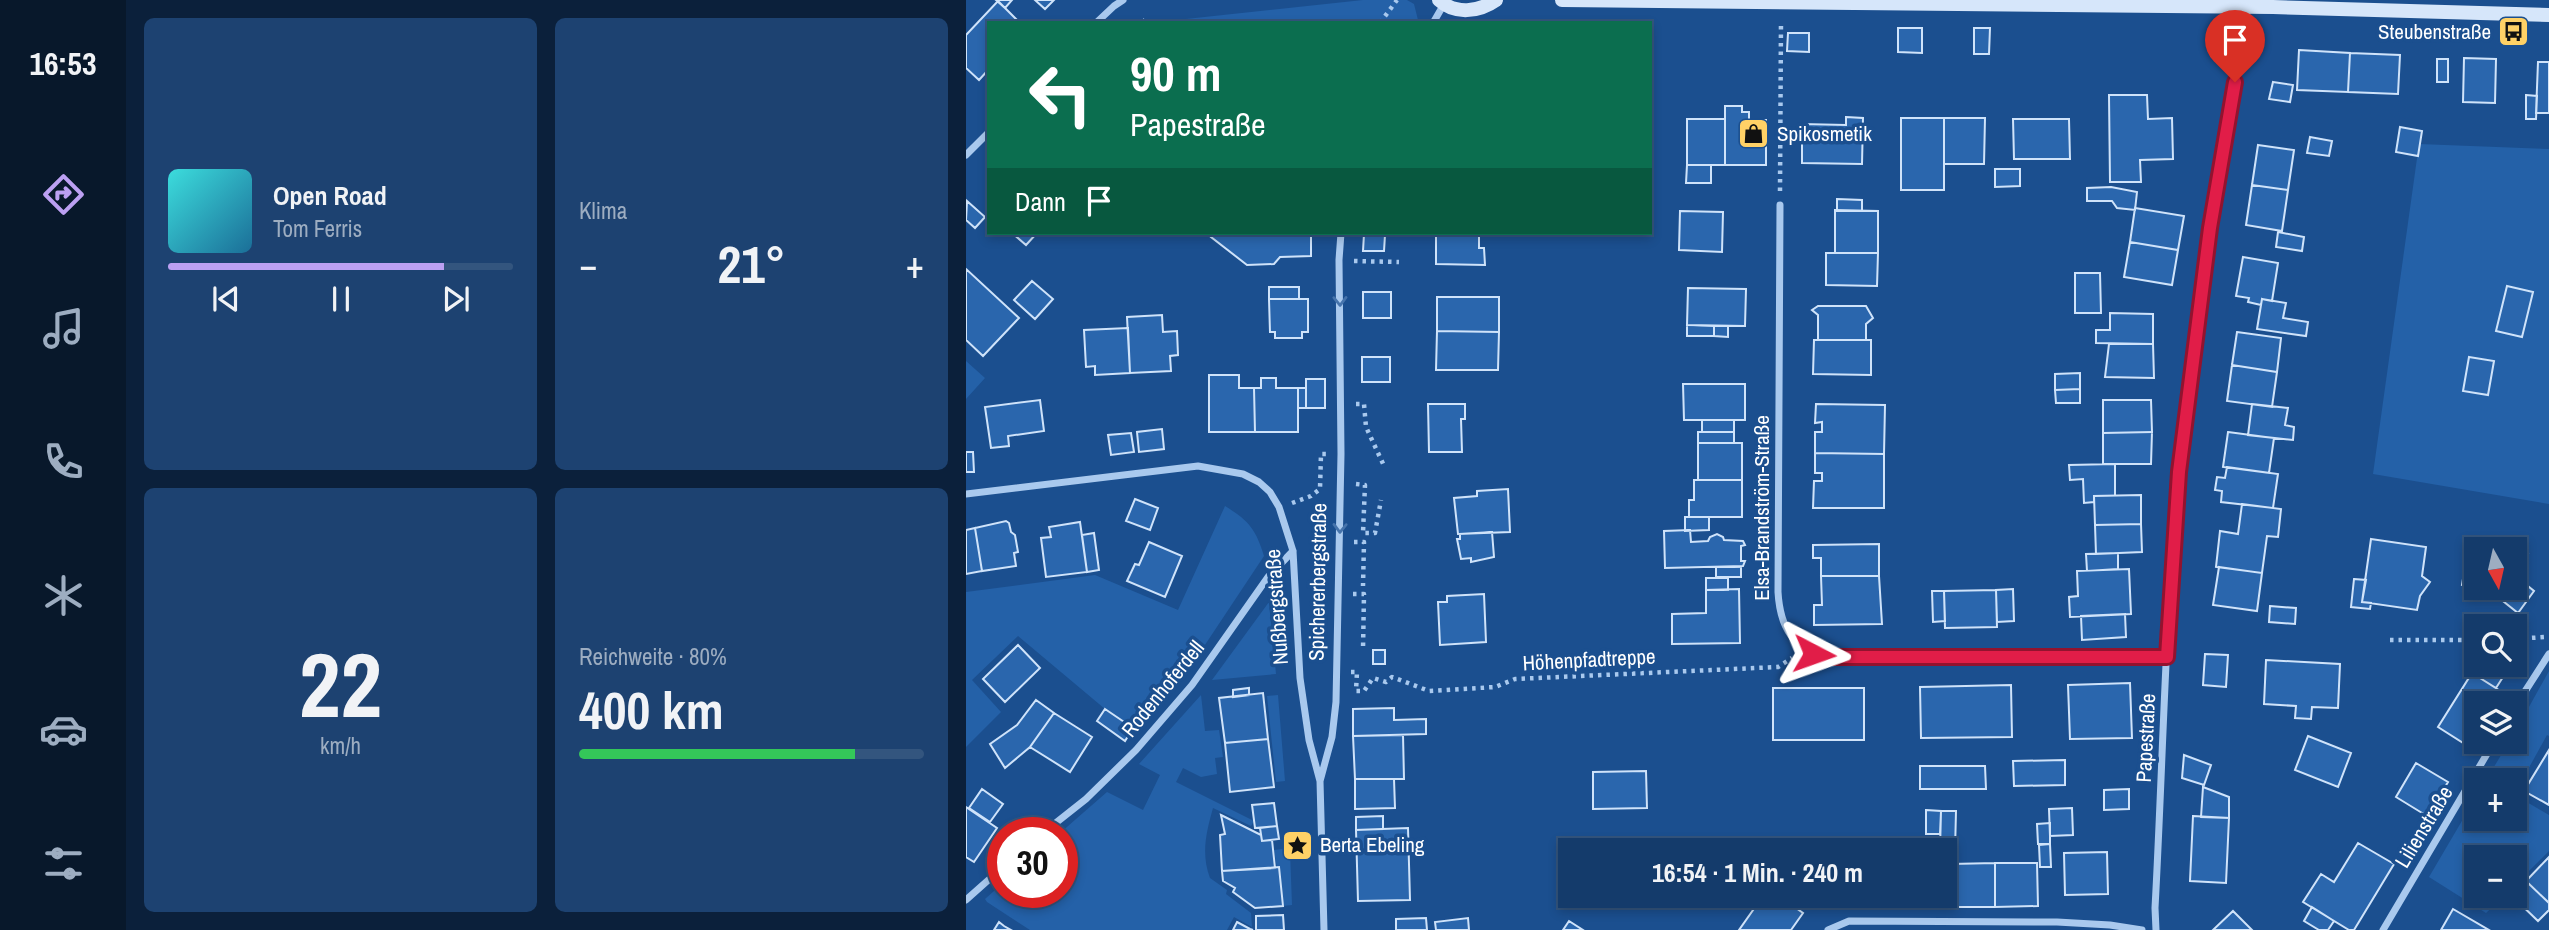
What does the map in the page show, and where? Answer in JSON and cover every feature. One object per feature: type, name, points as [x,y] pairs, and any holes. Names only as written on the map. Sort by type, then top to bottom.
[{"type":"street","points":[[1098,21],[1123,0]]},
{"type":"street","points":[[1434,21],[1441,2],[1466,10],[1478,9],[1496,0]]},
{"type":"street","points":[[1562,0],[2248,7],[2273,4],[2549,15]]},
{"type":"street","name":"Papestraße","points":[[2156,930],[2167,657],[2179,472],[2200,299],[2248,7]]},
{"type":"street","points":[[966,156],[987,134]]},
{"type":"street","name":"Elsa-Brandström-Straße","points":[[1780,205],[1778,592],[1779,608],[1788,632],[1801,647],[1814,654],[1830,657],[2167,657]]},
{"type":"street","name":"Spichererbergstraße","points":[[1324,930],[1320,781],[1332,737],[1336,702],[1341,454],[1341,235]]},
{"type":"street","name":"Nußbergstraße","points":[[966,494],[1198,466],[1243,474],[1259,482],[1270,492],[1279,507],[1293,551],[1300,678],[1309,740],[1320,781]]},
{"type":"street","name":"Rodenhoferdell","points":[[1063,817],[1086,799],[1136,750],[1192,685],[1268,577],[1293,551]]},
{"type":"street","points":[[2525,691],[2548,655]]},
{"type":"street","name":"Lilienstraße","points":[[2384,930],[2487,754]]},
{"type":"street","points":[[966,900],[987,881]]},
{"type":"street","points":[[1828,930],[1849,921],[2057,922],[2142,930]]},
{"type":"path","points":[[1381,21],[1397,0]]},
{"type":"path","points":[[1780,205],[1781,29]]},
{"type":"path","points":[[1359,261],[1399,262]]},
{"type":"path","points":[[1360,404],[1364,404],[1366,427],[1385,468]]},
{"type":"path","points":[[1295,502],[1320,489],[1320,478]]},
{"type":"path","points":[[1357,484],[1366,485],[1363,533],[1375,533],[1381,500]]},
{"type":"path","points":[[1360,542],[1364,542],[1363,586]]},
{"type":"path","points":[[1358,594],[1364,594],[1363,649]]},
{"type":"path","points":[[2527,638],[2549,637]]},
{"type":"path","points":[[2390,639],[2464,640]]},
{"type":"path","name":"Höhenpfadtreppe","points":[[1352,672],[1357,672],[1356,691],[1364,691],[1373,678],[1381,683],[1392,677],[1429,691],[1495,687],[1515,678],[1778,667]]},
{"type":"shaded area","points":[[1363,0],[1407,0],[1414,4],[1418,20],[1417,21],[1167,21]]},
{"type":"shaded area","points":[[2419,144],[2549,149],[2549,504],[2373,474]],"holes":[[[2507,286],[2532,292],[2496,331]]]},
{"type":"shaded area","points":[[966,361],[985,378],[966,399]]},
{"type":"shaded area","points":[[1225,506],[1250,526],[1264,556],[1183,678],[1139,732],[1105,709],[1018,636],[972,680],[1001,712],[966,747],[966,592],[1095,575],[1178,610]]},
{"type":"shaded area","points":[[1269,602],[1276,674],[1212,680]]},
{"type":"shaded area","points":[[2549,671],[2549,736],[2547,735],[2527,771],[2527,768],[2493,768],[2502,754],[2527,754],[2527,710]]},
{"type":"shaded area","points":[[1201,695],[1205,731],[1219,730],[1223,757],[1215,758],[1217,774],[1201,777],[1183,768],[1176,782],[1254,821],[1251,826],[1213,808],[1205,852],[1210,878],[1251,913],[1252,927],[1234,917],[1227,930],[1030,930],[996,908],[1078,908],[1078,817],[1107,792],[1143,810],[1160,775],[1139,764]]},
{"type":"shaded area","points":[[1278,695],[1285,781],[1276,782],[1267,696]]},
{"type":"shaded area","points":[[2527,802],[2549,815],[2549,851],[2527,873],[2527,845],[2464,845],[2464,899],[2429,877],[2464,817],[2464,831],[2527,831]]},
{"type":"shaded area","points":[[1283,849],[1284,852],[1290,851],[1292,905],[1283,906],[1274,850]]},
{"type":"shaded area","points":[[2478,908],[2491,908],[2486,913]]},
{"type":"building","points":[[996,0],[1012,0],[1005,8]]},
{"type":"building","points":[[1035,0],[1054,0],[1045,9]]},
{"type":"building","points":[[998,1],[1018,21],[987,21],[987,71],[979,80],[966,68],[966,35]]},
{"type":"building","points":[[1898,28],[1922,28],[1922,53],[1898,52]]},
{"type":"building","points":[[1974,28],[1990,28],[1989,54],[1974,54]]},
{"type":"building","points":[[1788,33],[1809,33],[1809,52],[1787,51]]},
{"type":"building","points":[[2299,50],[2350,53],[2348,92],[2297,90]]},
{"type":"building","points":[[2350,53],[2400,55],[2398,94],[2348,92]]},
{"type":"building","points":[[2464,58],[2496,59],[2495,103],[2463,102]]},
{"type":"building","points":[[2437,59],[2448,59],[2448,82],[2437,82]]},
{"type":"building","points":[[2538,62],[2549,62],[2549,113],[2536,113]]},
{"type":"building","points":[[2273,82],[2293,85],[2290,102],[2269,99]]},
{"type":"building","points":[[2109,95],[2147,95],[2148,119],[2172,118],[2173,159],[2140,160],[2141,182],[2110,182]]},
{"type":"building","points":[[2526,95],[2537,96],[2536,119],[2526,119]]},
{"type":"building","points":[[1725,106],[1742,106],[1742,112],[1749,112],[1749,120],[1766,120],[1766,165],[1725,165]]},
{"type":"building","points":[[1846,117],[1863,118],[1862,164],[1802,163],[1802,124],[1846,125]]},
{"type":"building","points":[[1901,118],[1944,118],[1944,190],[1901,190]]},
{"type":"building","points":[[1944,118],[1985,118],[1984,164],[1944,164]]},
{"type":"building","points":[[1687,119],[1725,119],[1725,165],[1687,165]]},
{"type":"building","points":[[2013,119],[2069,119],[2070,159],[2014,159]]},
{"type":"building","points":[[2400,127],[2422,131],[2418,156],[2396,152]]},
{"type":"building","points":[[2310,137],[2332,141],[2329,156],[2307,153]]},
{"type":"building","points":[[2258,145],[2294,150],[2288,190],[2252,185]]},
{"type":"building","points":[[1687,165],[1711,165],[1711,183],[1686,183]]},
{"type":"building","points":[[1995,169],[2020,169],[2020,186],[1995,187]]},
{"type":"building","points":[[2252,185],[2288,190],[2282,231],[2246,225]]},
{"type":"building","points":[[2111,187],[2137,192],[2135,210],[2117,208],[2112,201],[2087,201],[2087,188]]},
{"type":"building","points":[[1837,199],[1862,200],[1862,211],[1837,211]]},
{"type":"building","points":[[967,201],[985,217],[975,228],[966,220]]},
{"type":"building","points":[[2135,208],[2184,216],[2178,250],[2130,242]]},
{"type":"building","points":[[1835,210],[1878,211],[1878,253],[1835,253]]},
{"type":"building","points":[[1680,211],[1723,212],[1722,252],[1679,250]]},
{"type":"building","points":[[2278,232],[2304,237],[2302,251],[2276,247]]},
{"type":"building","points":[[1014,235],[1035,235],[1026,245]]},
{"type":"building","points":[[1311,235],[1311,256],[1280,257],[1274,264],[1247,265],[1211,237]]},
{"type":"building","points":[[1364,235],[1385,235],[1384,251],[1363,251]]},
{"type":"building","points":[[1436,235],[1479,235],[1479,248],[1484,248],[1485,265],[1436,264]]},
{"type":"building","points":[[2130,242],[2178,250],[2172,285],[2124,277]]},
{"type":"building","points":[[1826,253],[1878,253],[1877,286],[1826,285]]},
{"type":"building","points":[[2243,257],[2278,263],[2272,301],[2262,299],[2261,305],[2248,302],[2249,298],[2236,296]]},
{"type":"building","points":[[966,269],[1019,318],[983,356],[966,340]]},
{"type":"building","points":[[2075,273],[2100,273],[2101,313],[2075,313]]},
{"type":"building","points":[[1032,281],[1053,299],[1035,319],[1014,300]]},
{"type":"building","points":[[2507,286],[2533,292],[2522,337],[2496,331]]},
{"type":"building","points":[[1269,287],[1299,287],[1299,299],[1269,299]]},
{"type":"building","points":[[1688,288],[1746,289],[1745,326],[1687,325]]},
{"type":"building","points":[[1363,292],[1391,292],[1391,318],[1363,318]]},
{"type":"building","points":[[1437,297],[1499,297],[1499,332],[1437,331]]},
{"type":"building","points":[[1269,299],[1308,299],[1308,332],[1302,332],[1302,338],[1275,338],[1275,332],[1270,332]]},
{"type":"building","points":[[2262,299],[2286,303],[2283,318],[2308,322],[2306,336],[2257,329]]},
{"type":"building","points":[[1818,306],[1866,306],[1873,318],[1866,324],[1866,340],[1818,340],[1818,315],[1812,310]]},
{"type":"building","points":[[2110,313],[2153,314],[2153,344],[2096,343],[2096,330],[2110,330]]},
{"type":"building","points":[[1162,315],[1163,332],[1177,331],[1178,355],[1170,356],[1171,371],[1130,373],[1127,317]]},
{"type":"building","points":[[1687,325],[1714,326],[1714,336],[1687,336]]},
{"type":"building","points":[[1714,326],[1728,326],[1728,337],[1714,336]]},
{"type":"building","points":[[1128,328],[1130,373],[1095,375],[1095,366],[1086,367],[1084,330]]},
{"type":"building","points":[[1437,331],[1499,332],[1498,370],[1436,370]]},
{"type":"building","points":[[2237,332],[2281,338],[2277,372],[2232,365]]},
{"type":"building","points":[[1814,340],[1871,340],[1871,375],[1813,374]]},
{"type":"building","points":[[2109,344],[2153,344],[2154,378],[2105,377]]},
{"type":"building","points":[[1362,357],[1390,357],[1390,382],[1362,382]]},
{"type":"building","points":[[2469,357],[2494,361],[2488,395],[2463,391]]},
{"type":"building","points":[[2232,365],[2277,372],[2272,407],[2227,401]]},
{"type":"building","points":[[2080,373],[2080,389],[2055,390],[2055,374]]},
{"type":"building","points":[[1209,375],[1239,375],[1239,388],[1254,388],[1255,432],[1209,432]]},
{"type":"building","points":[[1261,378],[1276,378],[1276,388],[1298,388],[1298,432],[1255,432],[1254,388],[1261,388]]},
{"type":"building","points":[[1306,379],[1325,379],[1325,408],[1306,408]]},
{"type":"building","points":[[1683,384],[1745,384],[1745,420],[1684,420]]},
{"type":"building","points":[[1298,388],[1306,388],[1306,408],[1298,408]]},
{"type":"building","points":[[2080,389],[2080,403],[2056,403],[2055,390]]},
{"type":"building","points":[[1040,400],[1044,431],[1008,436],[1009,446],[991,448],[985,407]]},
{"type":"building","points":[[2103,400],[2151,400],[2152,432],[2103,433]]},
{"type":"building","points":[[1428,404],[1465,404],[1465,419],[1461,419],[1462,452],[1429,452]]},
{"type":"building","points":[[1816,404],[1885,405],[1884,454],[1815,453],[1815,432],[1822,432],[1822,422],[1815,423]]},
{"type":"building","points":[[2252,404],[2288,408],[2285,425],[2294,427],[2293,440],[2248,435]]},
{"type":"building","points":[[1702,420],[1734,420],[1734,432],[1702,432]]},
{"type":"building","points":[[1162,429],[1164,449],[1139,452],[1137,432]]},
{"type":"building","points":[[1698,432],[1734,432],[1734,443],[1698,443]]},
{"type":"building","points":[[2152,432],[2151,464],[2103,464],[2103,433]]},
{"type":"building","points":[[2228,432],[2274,438],[2269,473],[2223,467]]},
{"type":"building","points":[[1131,433],[1134,452],[1111,455],[1108,435]]},
{"type":"building","points":[[1698,443],[1742,443],[1742,480],[1698,480]]},
{"type":"building","points":[[966,452],[973,452],[974,472],[966,472]]},
{"type":"building","points":[[1815,453],[1884,454],[1884,508],[1813,508],[1814,481],[1822,481],[1822,473],[1815,473]]},
{"type":"building","points":[[2115,464],[2115,496],[2094,496],[2094,502],[2084,503],[2083,479],[2070,480],[2069,465]]},
{"type":"building","points":[[2227,467],[2278,474],[2273,508],[2221,502],[2222,491],[2215,490],[2217,477],[2225,478]]},
{"type":"building","points":[[1694,480],[1742,480],[1742,517],[1689,517],[1689,500],[1694,500]]},
{"type":"building","points":[[1508,489],[1510,532],[1458,534],[1454,498],[1477,496],[1477,491]]},
{"type":"building","points":[[2141,495],[2141,524],[2095,525],[2094,496]]},
{"type":"building","points":[[1135,499],[1158,508],[1150,530],[1126,521]]},
{"type":"building","points":[[2242,504],[2281,509],[2278,537],[2267,536],[2262,573],[2216,567],[2220,531],[2238,534]]},
{"type":"building","points":[[1685,517],[1709,517],[1709,530],[1685,531]]},
{"type":"building","points":[[1006,521],[1015,535],[1018,552],[1014,553],[1016,566],[982,571],[975,528]]},
{"type":"building","points":[[1080,522],[1087,572],[1046,577],[1041,538],[1051,537],[1049,527]]},
{"type":"building","points":[[2141,524],[2142,552],[2096,554],[2095,525]]},
{"type":"building","points":[[975,528],[982,571],[966,574],[966,530]]},
{"type":"building","points":[[1690,530],[1691,542],[1708,541],[1717,534],[1724,540],[1743,541],[1743,566],[1665,568],[1664,531]]},
{"type":"building","points":[[1492,532],[1494,557],[1471,562],[1471,558],[1461,559],[1457,539],[1460,539],[1460,534]]},
{"type":"building","points":[[1094,533],[1099,570],[1087,572],[1082,535]]},
{"type":"building","points":[[2371,539],[2426,547],[2422,576],[2430,582],[2420,596],[2417,610],[2362,602]]},
{"type":"building","points":[[1149,542],[1182,556],[1165,597],[1127,581],[1135,564],[1139,565]]},
{"type":"building","points":[[1879,544],[1879,576],[1821,576],[1821,558],[1813,558],[1813,545]]},
{"type":"building","points":[[2118,553],[2118,569],[2087,571],[2086,554]]},
{"type":"building","points":[[1716,567],[1741,567],[1741,577],[1716,577]]},
{"type":"building","points":[[2219,567],[2262,573],[2257,611],[2213,605]]},
{"type":"building","points":[[2129,569],[2131,614],[2070,617],[2069,597],[2078,596],[2077,571]]},
{"type":"building","points":[[1821,576],[1879,576],[1882,624],[1814,625],[1814,605],[1822,605]]},
{"type":"building","points":[[1706,578],[1728,578],[1728,590],[1706,590]]},
{"type":"building","points":[[2354,579],[2366,580],[2362,602],[2371,603],[2370,609],[2351,607]]},
{"type":"building","points":[[2527,585],[2534,591],[2518,613],[2502,600],[2527,600]]},
{"type":"building","points":[[1739,589],[1740,643],[1672,644],[1672,614],[1706,613],[1706,590]]},
{"type":"building","points":[[2013,589],[2014,621],[1997,622],[1996,590]]},
{"type":"building","points":[[1996,590],[1997,627],[1945,628],[1944,591]]},
{"type":"building","points":[[1932,591],[1944,591],[1945,621],[1933,622]]},
{"type":"building","points":[[1484,594],[1486,642],[1440,645],[1438,602],[1447,602],[1447,596]]},
{"type":"building","points":[[2270,606],[2296,608],[2295,624],[2269,622]]},
{"type":"building","points":[[2125,614],[2126,637],[2082,640],[2081,616]]},
{"type":"building","points":[[1018,645],[1040,668],[1005,702],[983,679]]},
{"type":"building","points":[[1373,650],[1385,650],[1385,664],[1373,664]]},
{"type":"building","points":[[2205,654],[2228,655],[2226,687],[2203,685]]},
{"type":"building","points":[[2266,660],[2340,664],[2338,708],[2312,707],[2311,719],[2295,718],[2296,706],[2264,704]]},
{"type":"building","points":[[2469,677],[2478,677],[2500,691],[2464,691],[2464,743],[2438,727]]},
{"type":"building","points":[[2478,677],[2503,677],[2496,688]]},
{"type":"building","points":[[2130,683],[2132,738],[2070,739],[2068,685]]},
{"type":"building","points":[[2011,685],[2012,737],[1921,738],[1920,687]]},
{"type":"building","points":[[1249,688],[1249,695],[1233,697],[1233,690]]},
{"type":"building","points":[[1773,688],[1864,688],[1864,740],[1773,740]]},
{"type":"building","points":[[1263,693],[1268,739],[1225,743],[1219,698]]},
{"type":"building","points":[[1036,700],[1054,713],[1030,747],[1005,768],[990,744],[1017,725]]},
{"type":"building","points":[[1394,708],[1394,720],[1426,719],[1426,734],[1353,736],[1353,709]]},
{"type":"building","points":[[1105,709],[1133,728],[1125,741],[1097,721]]},
{"type":"building","points":[[1054,713],[1092,737],[1070,772],[1030,747]]},
{"type":"building","points":[[1403,735],[1404,779],[1355,779],[1353,736]]},
{"type":"building","points":[[2308,736],[2351,753],[2338,787],[2295,770]]},
{"type":"building","points":[[1268,739],[1274,787],[1230,792],[1225,743]]},
{"type":"building","points":[[2549,750],[2549,805],[2527,793],[2527,786]]},
{"type":"building","points":[[2184,755],[2211,765],[2204,785],[2182,778]]},
{"type":"building","points":[[2065,760],[2065,785],[2014,786],[2013,761]]},
{"type":"building","points":[[2416,763],[2448,782],[2427,816],[2396,797]]},
{"type":"building","points":[[1920,766],[1985,766],[1986,789],[1920,789]]},
{"type":"building","points":[[1646,771],[1647,808],[1593,809],[1593,772]]},
{"type":"building","points":[[1355,779],[1394,779],[1395,808],[1355,809]]},
{"type":"building","points":[[2203,787],[2229,797],[2229,818],[2201,817]]},
{"type":"building","points":[[982,789],[1003,804],[994,817],[987,817],[987,820],[969,808]]},
{"type":"building","points":[[2129,789],[2129,809],[2104,810],[2104,790]]},
{"type":"building","points":[[1274,803],[1277,826],[1255,828],[1252,805]]},
{"type":"building","points":[[966,807],[987,821],[987,843],[974,862],[966,857]]},
{"type":"building","points":[[2072,808],[2073,835],[2050,836],[2049,809]]},
{"type":"building","points":[[1926,810],[1941,811],[1940,834],[1926,834]]},
{"type":"building","points":[[1941,811],[1956,811],[1955,838],[1940,838]]},
{"type":"building","points":[[1221,815],[1261,835],[1262,841],[1272,840],[1275,868],[1222,871],[1220,835],[1225,834]]},
{"type":"building","points":[[1383,816],[1383,829],[1356,830],[1356,817]]},
{"type":"building","points":[[2193,816],[2229,818],[2226,883],[2190,881]]},
{"type":"building","points":[[2050,823],[2050,844],[2038,844],[2037,824]]},
{"type":"building","points":[[1277,826],[1279,839],[1262,841],[1260,828]]},
{"type":"building","points":[[1408,828],[1410,900],[1358,901],[1356,830]]},
{"type":"building","points":[[2358,843],[2394,864],[2354,930],[2349,930],[2303,902],[2321,874],[2334,882]]},
{"type":"building","points":[[2050,844],[2051,867],[2040,867],[2039,845]]},
{"type":"building","points":[[2107,852],[2108,894],[2065,895],[2064,853]]},
{"type":"building","points":[[2549,857],[2549,903],[2527,882]]},
{"type":"building","points":[[1995,863],[2037,863],[2038,906],[1995,907]]},
{"type":"building","points":[[1995,863],[1995,907],[1957,907],[1957,864]]},
{"type":"building","points":[[1279,867],[1283,906],[1255,908],[1233,892],[1235,888],[1223,881],[1222,871]]},
{"type":"building","points":[[2527,882],[2549,903],[2549,910],[2538,921],[2524,908],[2527,908]]},
{"type":"building","points":[[2312,907],[2334,921],[2328,930],[2319,930],[2304,921]]},
{"type":"building","points":[[1755,908],[1796,908],[1803,913],[1791,930],[1739,930]]},
{"type":"building","points":[[2453,909],[2489,930],[2441,930]]},
{"type":"building","points":[[2233,911],[2252,930],[2213,930]]},
{"type":"building","points":[[1283,915],[1284,930],[1256,930],[1256,916]]},
{"type":"building","points":[[1426,918],[1427,930],[1396,930],[1396,919]]},
{"type":"building","points":[[1468,918],[1469,930],[1436,930],[1435,922]]},
{"type":"building","points":[[1569,921],[1583,930],[1563,930]]},
{"type":"building","points":[[999,922],[1004,926],[1011,930],[994,930]]},
{"type":"building","points":[[1237,922],[1250,929],[1253,930],[1233,930]]},
{"type":"place","name":"Steubenstraße","points":[[2514,32]]},
{"type":"place","name":"Spikosmetik","points":[[1754,134]]},
{"type":"place","name":"Berta Ebeling","points":[[1297,845]]},
{"type":"route","points":[[1814,654],[1830,657],[2167,657],[2179,472],[2210,228],[2235,82]]}]
